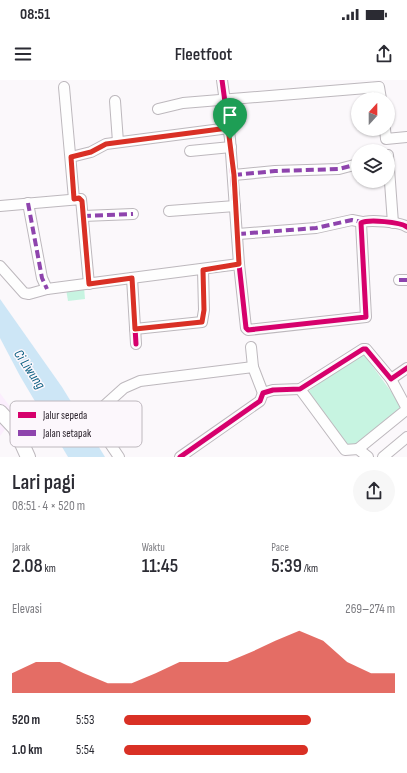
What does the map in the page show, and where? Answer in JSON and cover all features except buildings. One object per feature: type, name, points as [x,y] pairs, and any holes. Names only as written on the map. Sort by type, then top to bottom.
[{"type":"street","points":[[222,80],[234,175],[239,264],[246,328],[248,330],[365,317],[362,222]]},
{"type":"street","points":[[64,82],[74,199]]},
{"type":"street","points":[[158,108],[183,103],[224,100],[348,84],[379,83]]},
{"type":"street","points":[[115,100],[118,142]]},
{"type":"street","points":[[71,157],[91,152],[106,144],[228,128]]},
{"type":"street","points":[[395,135],[407,137]]},
{"type":"street","points":[[190,151],[231,147]]},
{"type":"street","points":[[234,175],[275,171],[339,168],[351,165]]},
{"type":"street","points":[[390,188],[393,223]]},
{"type":"street","points":[[0,206],[81,199],[89,284]]},
{"type":"street","points":[[28,203],[42,278],[46,289]]},
{"type":"street","points":[[169,211],[235,206]]},
{"type":"street","points":[[83,216],[133,214]]},
{"type":"street","points":[[238,234],[316,228],[352,220],[362,222],[393,223],[407,227]]},
{"type":"street","points":[[0,266],[24,293],[29,294],[46,289],[203,270],[239,264]]},
{"type":"street","points":[[135,329],[202,322],[204,310],[203,270]]},
{"type":"street","points":[[132,278],[136,344]]},
{"type":"street","points":[[180,457],[260,401],[263,393],[253,367],[251,347]]},
{"type":"street","points":[[263,393],[272,390],[300,388],[362,349],[366,349],[391,379],[406,407],[405,411],[358,449],[347,451],[300,388]]},
{"type":"street","points":[[110,401],[124,388],[150,379],[253,367]]},
{"type":"street","points":[[391,379],[407,368]]},
{"type":"street","points":[[2,418],[10,425]]},
{"type":"street","points":[[382,457],[407,438]]},
{"type":"street","points":[[23,447],[28,457]]},
{"type":"street","points":[[112,447],[119,457]]},
{"type":"street","points":[[358,449],[368,457]]},
{"type":"shaded area","points":[[0,393],[10,407],[10,423],[0,436]]},
{"type":"green space","points":[[84,287],[85,299],[68,301],[66,289]]},
{"type":"green space","points":[[362,352],[404,409],[349,450],[306,393]]},
{"type":"water","name":"Ci Liwung","points":[[0,299],[71,401],[35,401],[0,338]]},
{"type":"water","points":[[62,447],[99,447],[105,457],[68,457]]},
{"type":"marked path","points":[[234,175],[275,171],[339,169],[351,166]]},
{"type":"marked path","points":[[74,199],[79,198],[82,201],[89,284]]},
{"type":"marked path","points":[[28,203],[42,278],[47,289]]},
{"type":"marked path","points":[[83,216],[133,214]]},
{"type":"marked path","points":[[238,234],[316,228],[352,220],[362,222]]},
{"type":"marked path","points":[[135,329],[202,322],[204,310],[203,270]]},
{"type":"marked path","points":[[399,280],[407,280]]},
{"type":"cycle path","points":[[222,80],[230,139],[239,264],[246,328],[248,330],[366,317],[361,223],[370,221],[384,222],[404,225],[407,227]]},
{"type":"cycle path","points":[[132,278],[136,344]]},
{"type":"cycle path","points":[[180,457],[260,401],[263,393],[273,390],[300,389],[363,349],[366,349],[391,379],[407,368]]},
{"type":"route","points":[[228,128],[230,139],[234,175],[239,264],[203,270],[204,310],[202,322],[135,329],[132,278],[89,284],[82,201],[79,198],[74,199],[71,157],[91,152],[106,144],[122,141],[228,128]]}]
